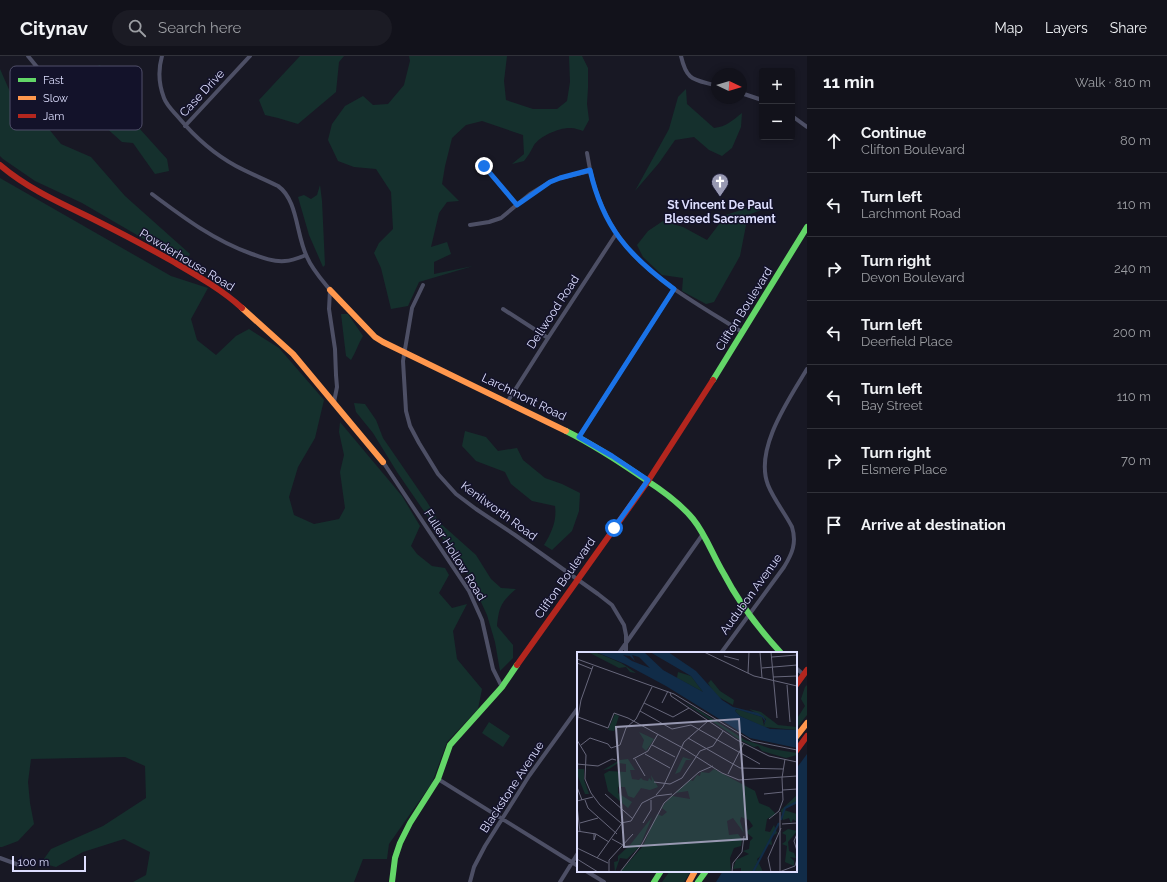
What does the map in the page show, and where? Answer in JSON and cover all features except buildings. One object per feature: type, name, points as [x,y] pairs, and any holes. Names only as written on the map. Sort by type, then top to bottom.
[{"type":"street","points":[[28,56],[36,66]]},
{"type":"street","points":[[162,56],[159,76],[165,100],[185,126],[197,138],[224,159],[282,189],[286,193],[291,203],[306,256],[312,267],[330,290],[329,309],[335,349],[337,387],[334,402]]},
{"type":"street","name":"Case Drive","points":[[185,126],[250,56]]},
{"type":"street","points":[[681,56],[684,68],[690,76],[711,84]]},
{"type":"street","points":[[747,95],[759,99]]},
{"type":"street","points":[[795,118],[807,127]]},
{"type":"street","points":[[587,153],[597,197],[616,234],[634,257],[674,289],[742,332]]},
{"type":"street","name":"Powderhouse Road","points":[[0,165],[13,176],[35,189],[109,226],[200,277],[242,307],[281,342],[334,402],[383,462]]},
{"type":"street","points":[[484,166],[517,205]]},
{"type":"street","points":[[470,225],[489,222],[501,218],[550,182],[590,170]]},
{"type":"street","points":[[152,194],[199,228],[238,249],[275,261],[292,260],[306,256]]},
{"type":"street","name":"Clifton Boulevard","points":[[392,882],[394,858],[400,843],[410,822],[438,779],[450,745],[502,687],[648,480],[762,303],[807,227]]},
{"type":"street","name":"Dellwood Road","points":[[508,401],[616,234]]},
{"type":"street","name":"Kenilworth Road","points":[[423,285],[412,308],[404,353],[404,390],[406,411],[410,426],[419,443],[438,474],[456,494],[598,594],[616,610],[624,625],[626,635],[626,652]]},
{"type":"street","points":[[579,437],[674,289]]},
{"type":"street","name":"Larchmont Road","points":[[330,290],[375,337],[404,353],[508,401],[579,437],[612,456],[648,480],[685,510],[698,526],[724,574],[749,615],[781,652]]},
{"type":"street","points":[[503,309],[548,338]]},
{"type":"street","name":"Audubon Avenue","points":[[722,652],[784,567],[794,546],[794,534],[792,528],[768,484],[765,471],[765,457],[773,429],[807,370]]},
{"type":"street","name":"Fuller Hollow Road","points":[[383,462],[469,591],[482,620],[491,662],[502,687]]},
{"type":"street","points":[[620,652],[703,534]]},
{"type":"street","points":[[797,684],[805,672]]},
{"type":"street","name":"Blackstone Avenue","points":[[470,882],[480,855],[529,776],[577,709]]},
{"type":"street","points":[[797,736],[807,723]]},
{"type":"street","points":[[797,750],[807,736]]},
{"type":"street","points":[[438,779],[577,865]]},
{"type":"street","points":[[560,882],[577,854]]},
{"type":"street","points":[[0,858],[19,865]]},
{"type":"street","points":[[588,872],[604,882]]},
{"type":"street","points":[[654,882],[660,872]]},
{"type":"street","points":[[689,882],[694,872]]},
{"type":"street","points":[[698,882],[705,872]]},
{"type":"green space","points":[[300,56],[344,56],[339,62],[336,92],[298,124],[265,115],[259,100]]},
{"type":"green space","points":[[409,56],[507,56],[504,81],[506,100],[533,109],[557,109],[567,101],[570,82],[569,56],[582,56],[588,68],[587,104],[589,120],[583,131],[574,128],[566,128],[545,135],[534,145],[524,161],[512,164],[524,154],[523,135],[482,121],[466,125],[452,138],[442,184],[459,201],[447,202],[439,213],[431,247],[447,242],[451,254],[434,262],[434,274],[473,266],[419,282],[408,306],[391,309],[381,268],[374,253],[379,243],[393,229],[391,192],[376,169],[354,167],[338,161],[328,140],[332,124],[345,106],[363,96],[373,105],[388,104],[404,85],[410,61]]},
{"type":"green space","points":[[0,69],[10,92],[10,130],[50,130],[61,144],[91,157],[125,196],[190,254],[185,263],[82,203],[35,181],[0,156]]},
{"type":"green space","points":[[686,89],[687,104],[714,128],[726,125],[742,113],[741,127],[732,148],[722,156],[709,150],[694,137],[675,140],[659,163],[635,191],[669,129],[678,97]]},
{"type":"green space","points":[[109,130],[141,130],[167,159],[169,171],[155,174],[133,143],[122,142]]},
{"type":"green space","points":[[0,178],[171,276],[208,288],[191,319],[197,340],[216,355],[236,336],[249,329],[279,348],[324,400],[315,438],[298,467],[289,497],[294,515],[314,524],[339,519],[345,508],[340,472],[344,455],[339,432],[340,422],[402,496],[420,526],[411,546],[417,554],[432,566],[445,568],[449,575],[439,593],[452,608],[467,604],[453,631],[457,659],[482,689],[478,709],[447,742],[432,783],[389,844],[387,859],[363,859],[354,882],[133,882],[146,875],[150,852],[124,839],[83,852],[56,867],[41,863],[51,849],[103,826],[146,798],[145,766],[125,757],[31,759],[28,782],[34,824],[18,841],[0,847]]},
{"type":"green space","points":[[320,185],[325,265],[323,267],[309,235],[298,197],[304,195],[311,199],[317,195]]},
{"type":"green space","points":[[750,207],[769,207],[748,215],[740,256],[714,302],[706,304],[682,291],[683,278],[662,275],[643,257],[637,245],[648,231],[663,221],[683,227],[707,240],[726,215]]},
{"type":"green space","points":[[341,314],[348,314],[363,336],[351,360],[346,356]]},
{"type":"green space","points":[[354,403],[365,404],[376,420],[383,438],[439,522],[476,555],[491,579],[501,588],[516,589],[504,601],[499,614],[497,626],[513,645],[513,658],[500,671],[495,642],[487,615],[470,578],[397,472],[373,433],[356,412]]},
{"type":"green space","points":[[465,431],[486,437],[498,451],[517,448],[523,460],[545,478],[580,493],[579,511],[572,531],[552,550],[544,545],[553,526],[555,506],[532,501],[511,484],[505,472],[476,461],[462,446]]},
{"type":"green space","points":[[807,685],[807,715],[797,728],[797,718],[805,706],[801,699]]},
{"type":"green space","points":[[489,722],[510,736],[503,747],[482,733]]},
{"type":"green space","points":[[669,872],[690,872],[684,882],[662,882]]},
{"type":"water","points":[[807,754],[807,882],[716,882],[722,872],[797,872],[797,768]]},
{"type":"traffic: fast","points":[[713,380],[807,227]]},
{"type":"traffic: fast","points":[[566,431],[617,460],[659,488],[688,513],[702,532],[730,585],[743,605],[757,625],[780,652]]},
{"type":"traffic: fast","points":[[392,882],[395,858],[400,843],[410,823],[438,779],[450,745],[502,687],[517,665]]},
{"type":"traffic: fast","points":[[654,882],[660,872]]},
{"type":"traffic: fast","points":[[698,882],[705,872]]},
{"type":"traffic: slow","points":[[330,290],[375,337],[383,342],[566,431]]},
{"type":"traffic: slow","points":[[242,308],[293,354],[383,462]]},
{"type":"traffic: slow","points":[[797,736],[807,723]]},
{"type":"traffic: slow","points":[[689,882],[694,872]]},
{"type":"traffic: jam","points":[[0,165],[21,181],[43,194],[162,255],[217,288],[242,308]]},
{"type":"traffic: jam","points":[[517,665],[648,481],[713,380]]},
{"type":"traffic: jam","points":[[797,684],[807,670]]},
{"type":"traffic: jam","points":[[797,750],[807,736]]},
{"type":"place","name":"St Vincent De Paul Blessed Sacrament","points":[[720,197]]},
{"type":"route","points":[[484,166],[517,205],[542,186],[550,182],[590,170],[597,197],[616,234],[634,257],[674,289],[614,380],[579,437],[612,456],[648,480],[614,528]]}]
